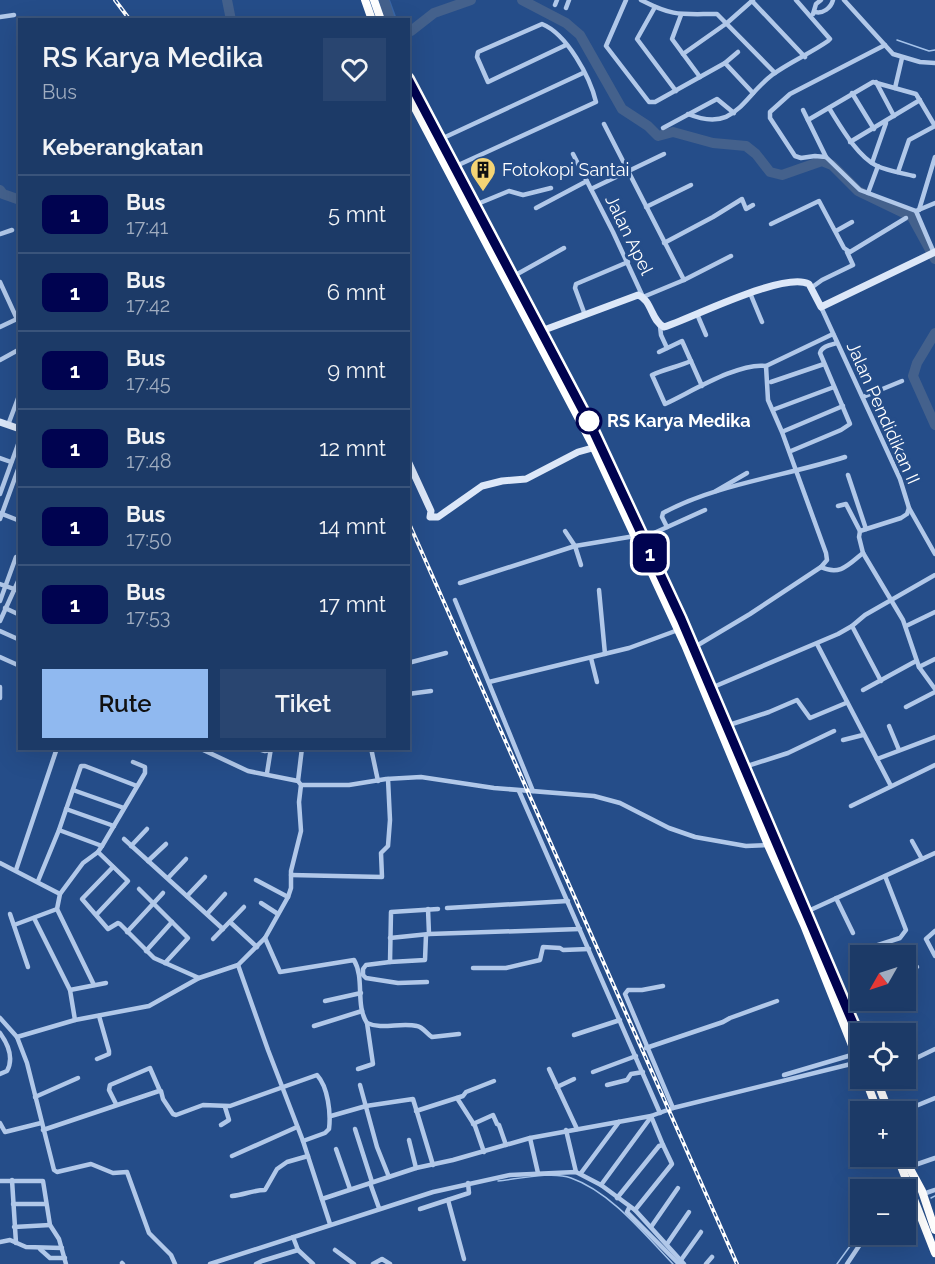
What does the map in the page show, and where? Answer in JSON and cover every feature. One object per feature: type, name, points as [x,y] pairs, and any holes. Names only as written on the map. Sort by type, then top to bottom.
[{"type":"highway","points":[[365,0],[371,18]]},
{"type":"highway","points":[[374,0],[380,18]]},
{"type":"highway","points":[[410,82],[444,137],[454,166],[512,277],[537,332]]},
{"type":"highway","points":[[410,99],[591,426],[597,447],[711,688],[852,1023]]},
{"type":"highway","points":[[639,537],[768,845],[804,925],[850,1042]]},
{"type":"highway","points":[[904,1167],[927,1206],[935,1253]]},
{"type":"highway","points":[[909,1167],[923,1194],[935,1230]]},
{"type":"street","points":[[566,8],[569,0]]},
{"type":"street","points":[[626,0],[606,48],[649,102],[655,102],[726,63],[738,52]]},
{"type":"street","points":[[641,0],[681,15],[717,14],[775,73]]},
{"type":"street","points":[[688,114],[713,121],[734,113],[775,73],[805,57],[830,39],[813,14],[796,0]]},
{"type":"street","points":[[813,14],[816,4],[821,0]]},
{"type":"street","points":[[813,14],[825,11],[833,0]]},
{"type":"street","points":[[844,0],[893,54],[920,62],[935,63]]},
{"type":"street","points":[[683,54],[727,23],[752,1],[805,57]]},
{"type":"street","points":[[655,7],[637,39],[676,91]]},
{"type":"street","points":[[0,17],[14,15]]},
{"type":"street","points":[[681,15],[672,37],[700,77]]},
{"type":"street","points":[[454,166],[596,102],[576,55],[566,45],[546,26],[542,24],[478,52],[477,57],[488,82],[566,45]]},
{"type":"street","points":[[826,157],[801,158],[795,156],[770,118],[770,112],[790,94],[885,45]]},
{"type":"street","points":[[895,88],[902,58]]},
{"type":"street","points":[[726,63],[753,93]]},
{"type":"street","points":[[444,137],[583,73]]},
{"type":"street","points":[[808,120],[872,82],[916,94],[935,126],[909,140],[898,172]]},
{"type":"street","points":[[876,82],[894,116]]},
{"type":"street","points":[[852,93],[874,129]]},
{"type":"street","points":[[663,128],[717,99],[734,113]]},
{"type":"street","points":[[850,142],[920,100]]},
{"type":"street","points":[[829,108],[850,142],[872,163],[914,176]]},
{"type":"street","points":[[803,110],[826,157],[855,186],[918,211],[935,203]]},
{"type":"street","points":[[872,163],[886,122]]},
{"type":"street","points":[[604,124],[684,280]]},
{"type":"street","name":"Jalan Apel","points":[[573,154],[628,262],[643,297]]},
{"type":"street","points":[[591,189],[664,154]]},
{"type":"street","points":[[813,290],[821,307],[934,252],[918,211],[935,157]]},
{"type":"street","points":[[868,193],[878,166]]},
{"type":"street","points":[[536,208],[587,181]]},
{"type":"street","points":[[646,207],[691,185]]},
{"type":"street","points":[[475,205],[509,191],[523,195],[551,188]]},
{"type":"street","points":[[664,243],[742,199],[746,209],[753,205]]},
{"type":"street","points":[[771,224],[819,201],[853,265],[822,280],[813,290]]},
{"type":"street","points":[[848,252],[858,249],[906,218]]},
{"type":"street","points":[[836,231],[852,222]]},
{"type":"street","points":[[0,234],[12,230]]},
{"type":"street","points":[[512,277],[564,248]]},
{"type":"street","points":[[537,332],[630,297],[638,295],[643,297],[684,280],[731,256]]},
{"type":"street","points":[[585,315],[575,288],[576,284],[628,262]]},
{"type":"street","points":[[660,326],[667,326],[750,293],[796,281],[804,282],[821,298],[834,300]]},
{"type":"street","points":[[0,282],[18,319],[0,327]]},
{"type":"street","points":[[750,293],[762,322]]},
{"type":"street","points":[[643,297],[660,326],[667,348]]},
{"type":"street","name":"Jalan Pendidikan II","points":[[821,307],[891,457],[909,508],[907,514],[902,518],[860,531]]},
{"type":"street","points":[[697,314],[706,335]]},
{"type":"street","points":[[691,362],[672,369],[666,368],[652,375],[665,404],[739,369],[758,365],[766,366],[833,334]]},
{"type":"street","points":[[659,352],[682,341],[702,386]]},
{"type":"street","points":[[791,451],[849,426],[843,406],[820,353],[821,349],[837,343]]},
{"type":"street","points":[[0,360],[18,350]]},
{"type":"street","points":[[771,382],[824,364]]},
{"type":"street","points":[[693,648],[750,614],[827,561],[826,553],[768,400],[766,366]]},
{"type":"street","points":[[863,397],[902,381]]},
{"type":"street","points":[[775,410],[834,387]]},
{"type":"street","points":[[8,425],[18,398]]},
{"type":"street","points":[[784,431],[843,406]]},
{"type":"street","points":[[0,422],[18,428]]},
{"type":"street","points":[[0,494],[18,444]]},
{"type":"street","points":[[410,465],[431,511],[430,517],[438,517],[482,486],[526,479],[578,452],[597,447]]},
{"type":"street","points":[[667,527],[662,517],[663,513],[693,498],[845,457]]},
{"type":"street","points":[[0,458],[18,465]]},
{"type":"street","points":[[18,468],[0,515],[18,520]]},
{"type":"street","points":[[716,491],[747,473]]},
{"type":"street","points":[[848,475],[866,529]]},
{"type":"street","points":[[838,506],[857,500]]},
{"type":"street","points":[[846,504],[860,531],[859,537],[863,553],[906,626],[916,661],[935,690],[906,707]]},
{"type":"street","points":[[909,508],[935,554]]},
{"type":"street","points":[[460,584],[574,546],[639,537],[705,510]]},
{"type":"street","points":[[565,531],[581,565]]},
{"type":"street","points":[[821,567],[831,572],[837,571],[863,553]]},
{"type":"street","points":[[0,601],[16,558]]},
{"type":"street","points":[[711,688],[816,644],[852,626],[859,619],[935,575]]},
{"type":"street","points":[[0,584],[17,590],[5,608],[0,621]]},
{"type":"street","points":[[599,590],[604,654]]},
{"type":"street","points":[[455,600],[532,791]]},
{"type":"street","points":[[5,608],[18,614]]},
{"type":"street","points":[[906,626],[935,612]]},
{"type":"street","points":[[852,626],[881,681]]},
{"type":"street","points":[[489,682],[629,648],[678,630]]},
{"type":"street","points":[[0,631],[18,639]]},
{"type":"street","points":[[816,644],[891,786]]},
{"type":"street","points":[[410,662],[446,653]]},
{"type":"street","points":[[0,657],[18,665]]},
{"type":"street","points":[[591,658],[597,682]]},
{"type":"street","points":[[919,667],[935,659]]},
{"type":"street","points":[[863,690],[916,661]]},
{"type":"street","points":[[0,687],[0,698]]},
{"type":"street","points":[[410,694],[431,691]]},
{"type":"street","points":[[726,726],[797,700],[810,718],[846,703]]},
{"type":"street","points":[[889,726],[899,750]]},
{"type":"street","points":[[744,767],[788,753],[834,731]]},
{"type":"street","points":[[843,740],[863,735]]},
{"type":"street","points":[[877,759],[935,737]]},
{"type":"street","points":[[16,870],[56,750]]},
{"type":"street","points":[[203,750],[243,769],[299,783],[349,785],[406,777],[430,777],[519,791],[602,797],[626,806],[669,828],[695,837],[746,846],[768,845]]},
{"type":"street","points":[[214,755],[216,750]]},
{"type":"street","points":[[267,774],[271,750]]},
{"type":"street","points":[[17,1037],[75,1020],[149,1006],[199,978],[238,965],[257,947],[265,938],[291,888],[291,875],[301,831],[299,783],[302,750]]},
{"type":"street","points":[[371,750],[378,781]]},
{"type":"street","points":[[94,985],[57,909],[60,894],[83,863],[98,852],[146,770],[133,762]]},
{"type":"street","points":[[38,881],[82,765],[136,786]]},
{"type":"street","points":[[851,806],[935,765]]},
{"type":"street","points":[[291,875],[382,878],[381,853],[388,846],[390,820],[388,779]]},
{"type":"street","points":[[73,790],[124,808]]},
{"type":"street","points":[[519,791],[660,1113]]},
{"type":"street","points":[[66,809],[114,826]]},
{"type":"street","points":[[131,846],[147,829]]},
{"type":"street","points":[[58,830],[102,846]]},
{"type":"street","points":[[124,839],[223,929]]},
{"type":"street","points":[[912,841],[922,859]]},
{"type":"street","points":[[148,861],[166,844]]},
{"type":"street","points":[[98,852],[128,881],[98,914]]},
{"type":"street","points":[[806,912],[934,853],[935,860]]},
{"type":"street","points":[[168,878],[186,859]]},
{"type":"street","points":[[0,863],[60,894]]},
{"type":"street","points":[[113,867],[82,899],[84,902],[98,914],[108,929],[118,923],[146,951],[165,963],[199,978]]},
{"type":"street","points":[[878,945],[900,938],[906,930],[885,876]]},
{"type":"street","points":[[187,896],[205,877]]},
{"type":"street","points":[[256,880],[288,897]]},
{"type":"street","points":[[139,889],[188,938],[165,963]]},
{"type":"street","points":[[127,932],[163,893]]},
{"type":"street","points":[[207,914],[225,894]]},
{"type":"street","points":[[836,898],[853,933]]},
{"type":"street","points":[[447,908],[568,901]]},
{"type":"street","points":[[261,903],[278,914]]},
{"type":"street","points":[[213,939],[244,907]]},
{"type":"street","points":[[14,925],[57,909]]},
{"type":"street","points":[[427,982],[398,983],[366,978],[363,975],[363,969],[366,965],[425,960],[428,909]]},
{"type":"street","points":[[390,962],[390,913],[392,911],[438,909]]},
{"type":"street","points":[[10,914],[28,966]]},
{"type":"street","points":[[34,918],[70,990],[75,1020]]},
{"type":"street","points":[[146,951],[172,922]]},
{"type":"street","points":[[230,922],[257,947]]},
{"type":"street","points":[[390,938],[428,934],[580,929]]},
{"type":"street","points":[[935,931],[926,939],[935,956]]},
{"type":"street","points":[[265,938],[280,972],[354,960],[360,982],[362,1011],[367,1023],[373,1064],[358,1069]]},
{"type":"street","points":[[473,968],[506,968],[540,960],[543,947],[563,950],[589,949]]},
{"type":"street","points":[[238,965],[308,1155],[330,1224]]},
{"type":"street","points":[[70,990],[106,983]]},
{"type":"street","points":[[663,986],[628,990],[625,994],[673,1108]]},
{"type":"street","points":[[325,1001],[361,993]]},
{"type":"street","points":[[843,1002],[850,999]]},
{"type":"street","points":[[646,1048],[777,1001]]},
{"type":"street","points":[[314,1026],[362,1011]]},
{"type":"street","points":[[97,1059],[110,1051],[99,1016]]},
{"type":"street","points":[[0,1017],[17,1037],[27,1063],[42,1130],[56,1172],[91,1164],[111,1172],[129,1173],[149,1233],[171,1255],[175,1264]]},
{"type":"street","points":[[574,1035],[620,1020]]},
{"type":"street","points":[[367,1023],[375,1026],[401,1024],[418,1026],[432,1037],[459,1034]]},
{"type":"street","points":[[0,1033],[10,1055],[9,1068],[0,1074]]},
{"type":"street","points":[[0,1046],[6,1043]]},
{"type":"street","points":[[916,1058],[935,1048]]},
{"type":"street","points":[[593,1072],[636,1056]]},
{"type":"street","points":[[784,1075],[850,1063]]},
{"type":"street","points":[[322,1199],[416,1168],[484,1152],[530,1138],[651,1116],[673,1108],[850,1064]]},
{"type":"street","points":[[116,1104],[109,1090],[110,1085],[150,1068],[174,1115],[203,1105],[225,1107],[317,1075],[322,1080],[331,1116],[328,1131],[303,1141]]},
{"type":"street","points":[[549,1069],[577,1129]]},
{"type":"street","points":[[606,1085],[627,1080],[631,1074],[643,1072]]},
{"type":"street","points":[[35,1097],[78,1078]]},
{"type":"street","points":[[557,1087],[574,1079]]},
{"type":"street","points":[[416,1111],[463,1096],[466,1092],[494,1081]]},
{"type":"street","points":[[360,1085],[376,1147],[389,1177]]},
{"type":"street","points":[[42,1130],[160,1091]]},
{"type":"street","points":[[457,1098],[473,1124],[484,1152]]},
{"type":"street","points":[[916,1106],[935,1098]]},
{"type":"street","points":[[331,1116],[366,1106],[412,1099],[433,1165]]},
{"type":"street","points":[[221,1125],[229,1120],[225,1107]]},
{"type":"street","points":[[473,1124],[493,1115],[506,1145]]},
{"type":"street","points":[[651,1116],[672,1164],[627,1212],[681,1263]]},
{"type":"street","points":[[601,1185],[651,1116]]},
{"type":"street","points":[[579,1173],[619,1122]]},
{"type":"street","points":[[0,1123],[4,1132],[41,1123]]},
{"type":"street","points":[[232,1156],[297,1126]]},
{"type":"street","points":[[355,1129],[379,1208]]},
{"type":"street","points":[[566,1130],[579,1173]]},
{"type":"street","points":[[530,1138],[538,1173]]},
{"type":"street","points":[[409,1140],[416,1168]]},
{"type":"street","points":[[617,1198],[659,1146],[663,1145]]},
{"type":"street","points":[[336,1149],[350,1189]]},
{"type":"street","points":[[232,1196],[242,1195],[254,1189],[265,1190],[277,1169],[287,1162],[308,1155]]},
{"type":"street","points":[[916,1165],[935,1158]]},
{"type":"street","points":[[210,1264],[379,1208],[468,1183],[510,1175],[538,1173],[579,1173],[601,1185],[651,1227],[681,1263]]},
{"type":"street","points":[[12,1180],[16,1243]]},
{"type":"street","points":[[0,1181],[43,1181],[50,1225],[62,1248],[66,1264]]},
{"type":"street","points":[[420,1209],[469,1193],[468,1183]]},
{"type":"street","points":[[651,1227],[678,1188]]},
{"type":"street","points":[[923,1194],[935,1190]]},
{"type":"street","points":[[448,1200],[464,1259]]},
{"type":"street","points":[[13,1204],[46,1204]]},
{"type":"street","points":[[667,1244],[690,1212]]},
{"type":"street","points":[[14,1227],[50,1225]]},
{"type":"street","points":[[681,1263],[701,1233]]},
{"type":"street","points":[[293,1237],[298,1250],[313,1264]]},
{"type":"street","points":[[0,1242],[6,1240],[39,1249],[62,1248]]},
{"type":"street","points":[[847,1264],[860,1245]]},
{"type":"street","points":[[39,1249],[50,1258],[65,1258]]},
{"type":"street","points":[[256,1264],[298,1250]]},
{"type":"street","points":[[335,1250],[354,1264]]},
{"type":"street","points":[[706,1264],[712,1257]]},
{"type":"street","points":[[373,1264],[382,1259],[390,1264]]},
{"type":"shaded area","points":[[365,0],[390,0],[397,18],[372,18]]},
{"type":"waterway","points":[[227,0],[231,18]]},
{"type":"waterway","points":[[384,0],[389,18]]},
{"type":"waterway","points":[[410,31],[434,13],[471,0]]},
{"type":"waterway","points":[[522,0],[566,23],[580,35],[622,109],[648,126],[658,136],[673,132],[713,143],[746,146],[756,154],[770,172],[782,175],[822,161],[832,165],[858,191],[912,217],[935,259]]},
{"type":"waterway","points":[[897,40],[929,51],[935,50]]},
{"type":"waterway","points":[[0,190],[3,194],[18,199]]},
{"type":"waterway","points":[[935,333],[917,363],[913,376],[935,425]]},
{"type":"waterway","points":[[498,1181],[554,1175],[571,1178],[586,1185],[600,1193],[626,1215],[673,1264]]},
{"type":"waterway","points":[[931,1198],[935,1196]]},
{"type":"waterway","points":[[837,1264],[851,1245]]},
{"type":"railway","points":[[115,0],[128,18]]},
{"type":"railway","points":[[410,526],[737,1264]]},
{"type":"bus line","name":"1","points":[[410,83],[591,426],[681,619],[853,1023]]},
{"type":"place","name":"Fotokopi Santai","points":[[483,193]]},
{"type":"place","name":"RS Karya Medika","points":[[589,421]]}]
